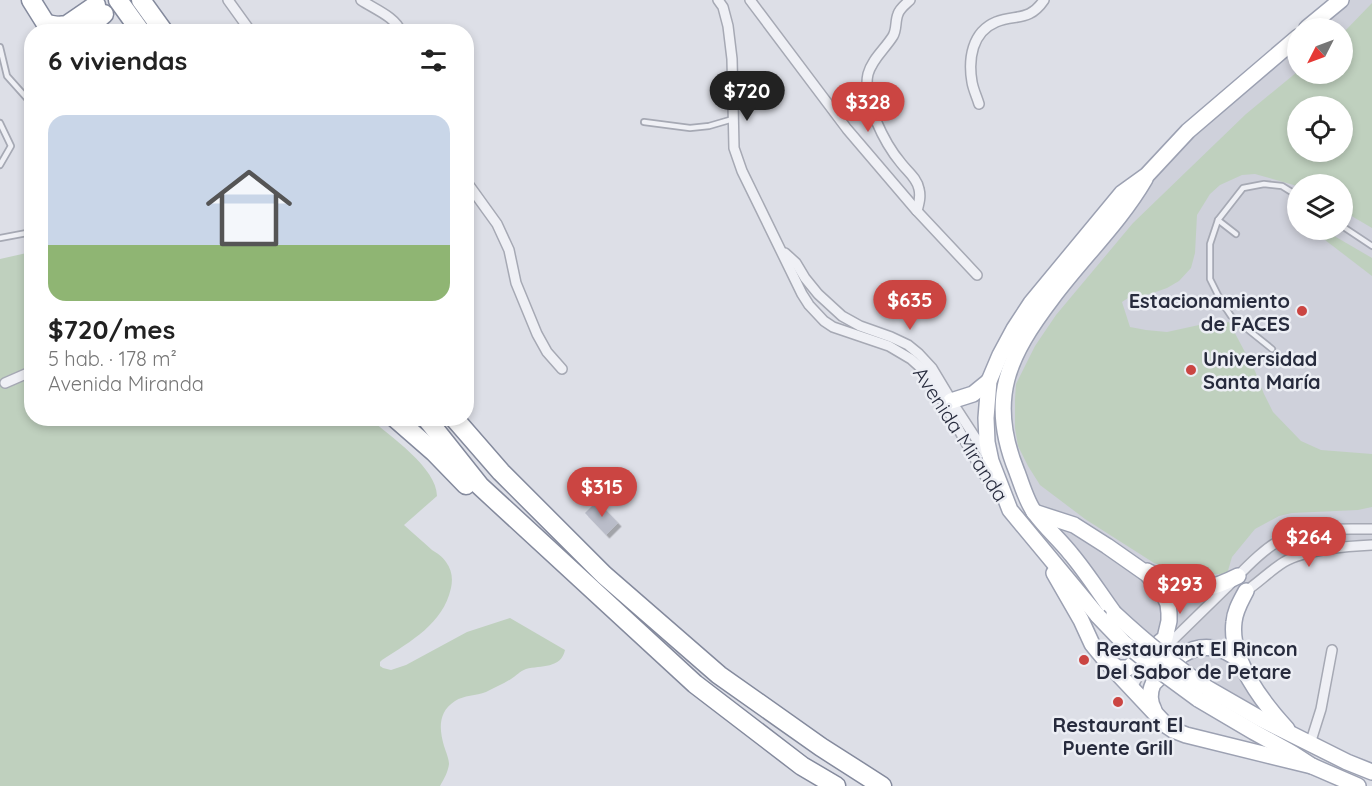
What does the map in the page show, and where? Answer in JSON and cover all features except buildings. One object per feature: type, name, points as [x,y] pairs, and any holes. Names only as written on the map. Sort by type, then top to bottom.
[{"type":"highway","points":[[31,0],[46,24]]},
{"type":"highway","points":[[118,0],[135,24]]},
{"type":"highway","points":[[141,0],[158,24]]},
{"type":"highway","points":[[70,24],[100,9],[89,24]]},
{"type":"highway","points":[[404,426],[483,501],[536,538]]},
{"type":"highway","points":[[432,426],[480,486],[695,684],[802,766],[836,786]]},
{"type":"highway","points":[[461,426],[501,472],[604,575],[719,675],[821,747],[882,786]]},
{"type":"main road","points":[[1319,18],[1341,0]]},
{"type":"main road","points":[[1287,46],[1188,131],[1147,175],[1122,193],[1031,303],[999,355],[989,381],[986,432],[991,460],[1010,510],[1098,616],[1123,642],[1149,663],[1202,693],[1372,772]]},
{"type":"main road","points":[[1106,661],[1118,668],[1128,668],[1165,638],[1169,621],[1168,604],[1156,584],[1136,566],[1107,546],[1074,525],[1034,512],[1011,457],[1003,429],[1002,401],[1007,377],[1020,344],[1052,298],[1133,200],[1147,175]]},
{"type":"main road","points":[[951,401],[973,394],[989,381]]},
{"type":"main road","points":[[991,460],[1073,556],[1114,613],[1185,673],[1202,693],[1245,727],[1312,766],[1358,786]]},
{"type":"main road","points":[[1039,544],[1092,644],[1162,721],[1173,730],[1312,766]]},
{"type":"main road","points":[[1136,566],[1185,587],[1205,588],[1238,576]]},
{"type":"main road","points":[[1246,591],[1237,609],[1234,623],[1240,661],[1261,697],[1291,733]]},
{"type":"main road","points":[[1162,721],[1151,705],[1151,688],[1182,655],[1194,649],[1211,648],[1227,652],[1240,661]]},
{"type":"street","points":[[228,0],[245,24]]},
{"type":"street","points":[[361,0],[396,24]]},
{"type":"street","points":[[750,0],[825,102],[917,211],[977,275]]},
{"type":"street","points":[[910,0],[897,15],[894,34],[878,54],[868,74],[867,87],[880,128],[889,146],[919,187],[920,198],[917,211]]},
{"type":"street","points":[[979,104],[972,83],[971,71],[975,39],[982,31],[996,22],[1033,13],[1044,0]]},
{"type":"street","name":"Avenida Miranda","points":[[721,2],[728,26],[733,72],[734,148],[742,171],[802,294],[809,305],[832,327],[889,346],[921,368],[932,382],[983,473],[1010,510]]},
{"type":"street","points":[[474,193],[497,224],[509,250],[516,283],[537,334],[547,352],[562,369]]},
{"type":"street","name":"Avenida Miranda","points":[[781,250],[796,263],[818,294],[842,316],[860,326],[908,345],[919,354],[932,368],[951,401],[991,460]]},
{"type":"street","points":[[5,383],[24,375]]},
{"type":"street","points":[[1132,688],[1140,672],[1238,576],[1276,543],[1286,538],[1329,529],[1372,530]]},
{"type":"street","points":[[1246,591],[1285,561],[1325,550],[1372,544]]},
{"type":"street","points":[[1310,744],[1321,709],[1332,650]]},
{"type":"street","points":[[1132,688],[1147,679]]},
{"type":"lane","points":[[0,47],[8,76]]},
{"type":"lane","points":[[0,60],[8,76]]},
{"type":"lane","points":[[0,67],[24,95]]},
{"type":"lane","points":[[644,122],[690,128],[709,126],[733,119]]},
{"type":"lane","points":[[0,123],[11,146],[0,165]]},
{"type":"lane","points":[[1272,349],[1231,316],[1221,301],[1210,279],[1210,244],[1218,220],[1243,188],[1264,184],[1282,186],[1287,189]]},
{"type":"lane","points":[[1218,220],[1236,234]]},
{"type":"lane","points":[[1353,233],[1372,246]]},
{"type":"lane","points":[[0,238],[24,234]]},
{"type":"shaded area","name":"Universidad Santa María","points":[[1341,0],[1372,0],[1372,545],[1299,556],[1246,591],[1237,609],[1238,654],[1291,733],[1207,688],[1095,587],[1018,475],[1007,444],[1012,363],[1147,175],[1287,46],[1287,84],[1353,84],[1353,18],[1319,18]]},
{"type":"green space","points":[[1372,3],[1372,228],[1353,217],[1353,174],[1287,174],[1287,183],[1255,174],[1242,175],[1220,185],[1210,194],[1197,215],[1195,253],[1191,268],[1179,281],[1167,288],[1128,298],[1122,302],[1130,327],[1167,332],[1199,325],[1229,322],[1255,371],[1273,412],[1301,441],[1321,450],[1372,454],[1372,507],[1279,516],[1255,529],[1232,557],[1227,574],[1189,575],[1154,563],[1085,519],[1040,485],[1018,446],[1015,428],[1016,384],[1035,346],[1056,315],[1133,223],[1246,114],[1287,80],[1287,84],[1353,84],[1353,23]]},
{"type":"green space","points":[[1325,240],[1341,240],[1372,258],[1372,276]]},
{"type":"green space","points":[[24,254],[24,426],[379,426],[411,453],[435,485],[437,496],[404,525],[443,558],[450,568],[452,578],[447,601],[433,622],[382,660],[380,666],[391,670],[406,665],[467,632],[510,618],[565,650],[563,656],[555,663],[526,669],[486,692],[462,698],[449,705],[441,721],[441,727],[449,764],[440,786],[0,786],[0,259]]},
{"type":"place","name":"Estacionamiento de FACES","points":[[1302,311]]},
{"type":"place","name":"Universidad Santa María","points":[[1191,370]]},
{"type":"place","name":"Restaurant El Rincon Del Sabor de Petare","points":[[1084,660]]},
{"type":"place","name":"Restaurant El Puente Grill","points":[[1118,702]]}]
